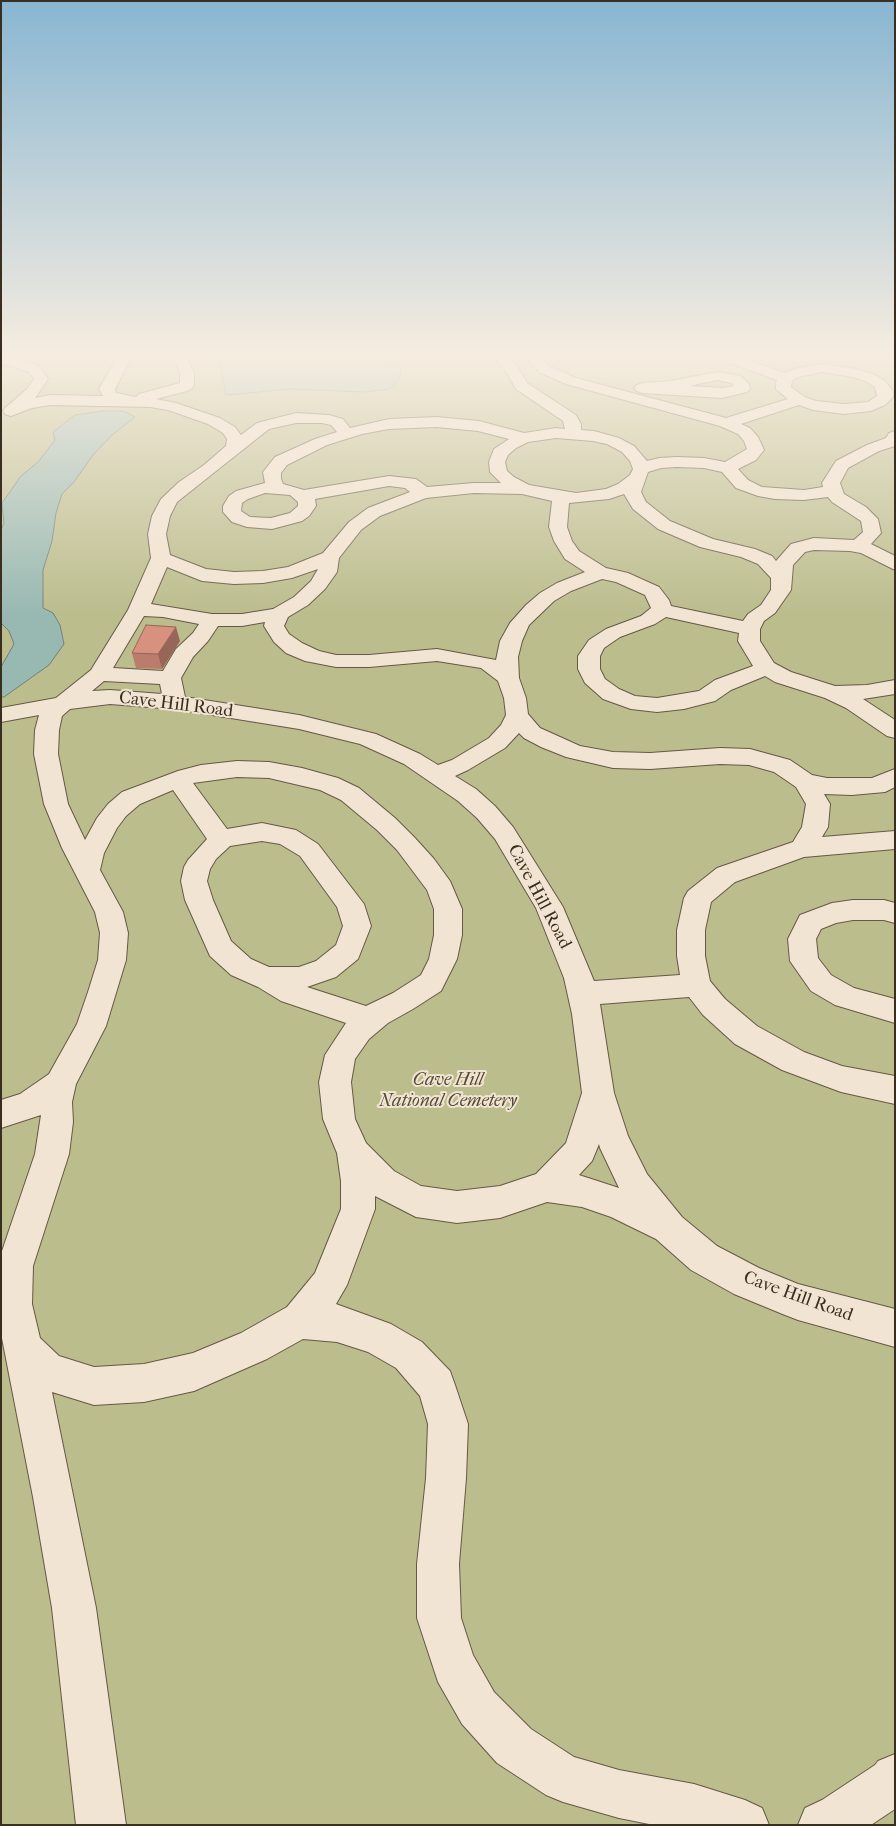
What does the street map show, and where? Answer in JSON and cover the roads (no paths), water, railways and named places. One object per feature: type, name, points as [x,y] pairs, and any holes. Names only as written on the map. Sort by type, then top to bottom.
[{"type":"street","points":[[234,448],[235,443]]},
{"type":"street","points":[[101,1825],[74,1608],[54,1497],[14,1304],[16,1266],[52,1154],[57,1122],[56,1102],[60,1083],[91,1026],[112,960],[114,933],[108,912],[66,829],[56,804],[46,754],[47,730],[51,713],[99,674],[138,610],[160,558],[157,534],[161,516],[170,499],[240,443]]},
{"type":"street","points":[[277,488],[272,479],[272,472],[281,461],[314,443]]},
{"type":"street","points":[[514,443],[500,453],[497,462],[499,472],[523,489]]},
{"type":"street","points":[[618,443],[628,449],[638,459],[638,475],[632,492],[639,505],[664,525],[707,542],[748,553],[765,560],[781,578]]},
{"type":"street","points":[[729,468],[734,463],[750,456],[756,450],[753,443]]},
{"type":"street","points":[[858,547],[882,527],[838,498],[833,491],[831,482],[842,465],[878,443]]},
{"type":"street","points":[[591,497],[624,488],[638,475],[659,464],[677,462],[716,464],[729,468],[742,484],[758,491],[775,494],[804,495],[833,491]]},
{"type":"street","points":[[302,495],[306,500],[307,506],[304,512],[285,522],[265,524],[247,522],[232,512],[235,500],[242,495],[252,491],[277,488],[287,489],[302,495],[389,481],[410,483],[423,493]]},
{"type":"street","points":[[138,610],[163,611],[212,620],[242,620],[279,614],[301,601],[318,585],[327,572],[330,557],[355,526],[374,512],[423,493],[474,488],[523,489],[561,498],[591,497],[616,499],[639,505]]},
{"type":"street","points":[[561,498],[558,527],[563,541],[572,555],[600,574],[621,577],[639,584],[652,592],[659,600],[662,610]]},
{"type":"street","points":[[895,564],[858,547],[814,544],[798,548],[783,566],[781,590],[776,599],[768,609],[755,618],[750,629],[749,641],[756,655],[766,668],[783,677],[833,693],[854,703],[895,731]]},
{"type":"street","points":[[160,558],[202,575],[234,578],[263,577],[292,572],[330,557]]},
{"type":"street","points":[[436,774],[460,765],[497,743],[511,728],[517,715],[515,698],[508,678],[507,657],[511,641],[520,623],[547,597],[564,587],[600,574]]},
{"type":"street","points":[[750,629],[662,610],[648,620],[613,634],[596,644],[589,656],[589,669],[596,684],[611,694],[631,702],[657,705],[684,702],[707,696],[723,685],[766,668]]},
{"type":"street","points":[[279,614],[274,626],[281,638],[294,648],[312,656],[336,661],[361,661],[437,655],[487,663],[508,678]]},
{"type":"street","points":[[99,674],[172,690],[184,654],[201,637],[212,620]]},
{"type":"street","points":[[833,693],[867,692],[895,687]]},
{"type":"street","name":"Cave Hill Road","points":[[1,715],[61,704],[172,690],[273,718],[368,738],[412,759],[467,795],[486,812],[504,833],[549,908],[565,942],[579,978],[598,1093],[612,1138],[635,1185],[670,1229],[704,1258],[747,1281],[798,1302],[895,1328]]},
{"type":"street","points":[[517,715],[532,733],[549,742],[574,752],[613,760],[650,761],[720,756],[750,757],[782,766],[805,782],[827,786],[876,786],[895,777]]},
{"type":"street","points":[[23,1348],[48,1372],[94,1386],[144,1383],[194,1372],[254,1346],[300,1320],[329,1285],[358,1209],[358,1181],[354,1154],[339,1119],[335,1082],[340,1055],[358,1030],[370,1019],[403,1002],[431,982],[443,959],[448,934],[448,909],[440,888],[425,866],[386,824],[350,794],[329,784],[302,776],[268,770],[245,769],[201,773],[178,779],[131,798],[117,810],[106,824],[91,853],[87,869]]},
{"type":"street","points":[[178,779],[222,840]]},
{"type":"street","points":[[802,848],[815,827],[818,804],[805,782]]},
{"type":"street","points":[[266,978],[299,978],[326,969],[348,951],[357,926],[350,904],[309,850],[287,836],[262,832],[242,834],[222,840],[207,853],[197,867],[194,881],[199,900],[220,948],[240,967],[266,978],[291,993],[370,1019]]},
{"type":"street","points":[[895,840],[802,848],[726,875],[698,898],[691,930],[690,956],[696,985],[714,1007],[746,1035],[793,1061],[841,1078],[895,1090]]},
{"type":"street","points":[[895,912],[853,910],[832,913],[810,922],[802,939],[804,961],[821,983],[845,997],[895,1010]]},
{"type":"street","points":[[582,994],[696,985]]},
{"type":"street","points":[[1,1114],[30,1105],[60,1083]]},
{"type":"street","points":[[547,1186],[580,1150],[598,1093]]},
{"type":"street","points":[[354,1154],[382,1182],[416,1201],[457,1207],[500,1202],[547,1186],[582,1191],[621,1205],[670,1229]]},
{"type":"street","points":[[300,1320],[337,1323],[378,1337],[409,1355],[436,1385],[448,1424],[446,1478],[438,1564],[439,1618],[454,1666],[478,1708],[514,1746],[563,1778],[619,1794],[694,1808],[745,1825]]},
{"type":"street","points":[[822,1825],[839,1817],[892,1782],[895,1778]]},
{"type":"water","points":[[53,443],[104,443],[93,455],[74,482],[62,494],[56,513],[52,541],[43,570],[43,608],[53,613],[60,625],[64,644],[49,665],[4,697],[1,697],[1,667],[14,644],[9,631],[1,623],[1,529],[4,524],[2,503],[21,476],[38,462]]},
{"type":"park label","name":"Cave Hill National Cemetery","points":[[448,1091]]}]
